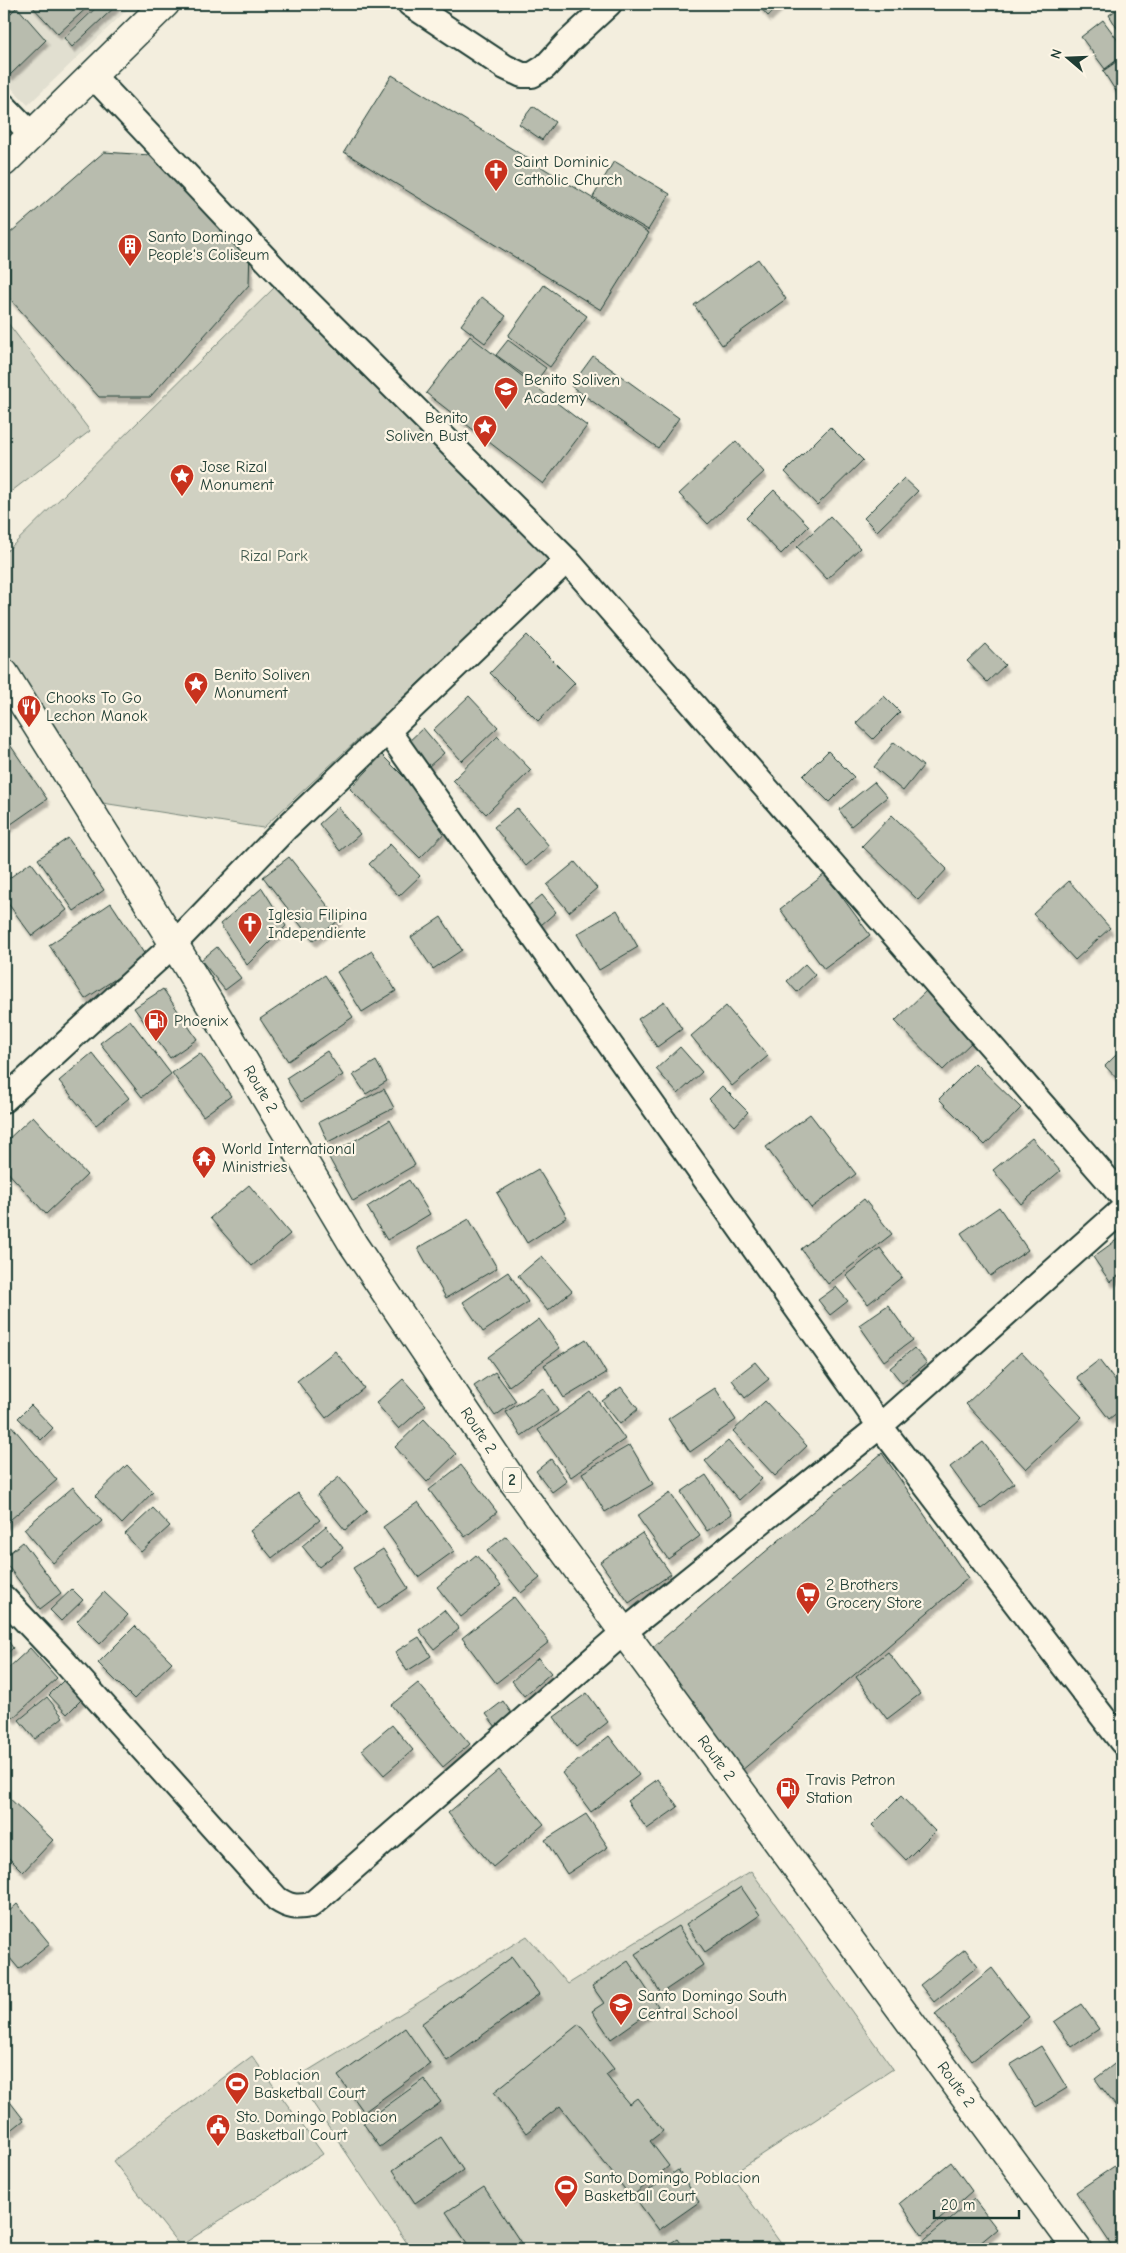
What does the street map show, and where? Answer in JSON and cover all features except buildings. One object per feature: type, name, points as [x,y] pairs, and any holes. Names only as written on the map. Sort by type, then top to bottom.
[{"type":"main road","points":[[4,162],[165,4]]},
{"type":"main road","name":"Route 2","points":[[4,673],[174,944],[353,1244],[512,1480],[1077,2249]]},
{"type":"street","points":[[410,4],[505,68],[522,75],[532,75],[545,67],[567,43],[609,4]]},
{"type":"street","points":[[93,76],[279,273],[567,560],[1122,1196]]},
{"type":"street","points":[[4,106],[31,134]]},
{"type":"street","points":[[4,1100],[174,944],[287,827],[567,560]]},
{"type":"street","points":[[388,731],[880,1426],[1122,1742]]},
{"type":"street","points":[[4,1598],[61,1658],[277,1899],[287,1906],[297,1908],[310,1905],[624,1632],[880,1426],[1122,1210]]},
{"type":"shaded area","points":[[4,4],[133,4],[28,105],[4,80]]},
{"type":"green space","name":"Rizal Park","points":[[279,283],[552,558],[263,828],[96,802],[4,651],[4,554]]},
{"type":"green space","points":[[4,318],[90,431],[4,497]]},
{"type":"green space","name":"Santo Domingo South Central School","points":[[751,1871],[893,2069],[731,2175],[785,2249],[411,2249],[296,2078],[527,1936],[568,1984]]},
{"type":"green space","name":"Poblacion Basketball Court","points":[[252,2056],[323,2154],[180,2246],[113,2161]]},
{"type":"place","name":"Saint Dominic Catholic Church","points":[[496,192]]},
{"type":"place","name":"Santo Domingo People's Coliseum","points":[[130,267]]},
{"type":"place","name":"Benito Soliven Academy","points":[[506,410]]},
{"type":"place","name":"Benito Soliven Bust","points":[[485,448]]},
{"type":"place","name":"Jose Rizal Monument","points":[[182,497]]},
{"type":"place","name":"Benito Soliven Monument","points":[[196,705]]},
{"type":"place","name":"Chooks To Go Lechon Manok","points":[[29,728]]},
{"type":"place","name":"Iglesia Filipina Independiente","points":[[250,945]]},
{"type":"place","name":"Phoenix","points":[[156,1042]]},
{"type":"place","name":"World International Ministries","points":[[204,1179]]},
{"type":"place","name":"2 Brothers Grocery Store","points":[[808,1615]]},
{"type":"place","name":"Travis Petron Station","points":[[788,1810]]},
{"type":"place","name":"Santo Domingo South Central School","points":[[621,2026]]},
{"type":"place","name":"Poblacion Basketball Court","points":[[237,2105]]},
{"type":"place","name":"Sto. Domingo Poblacion Basketball Court","points":[[218,2147]]},
{"type":"place","name":"Santo Domingo Poblacion Basketball Court","points":[[566,2208]]}]
